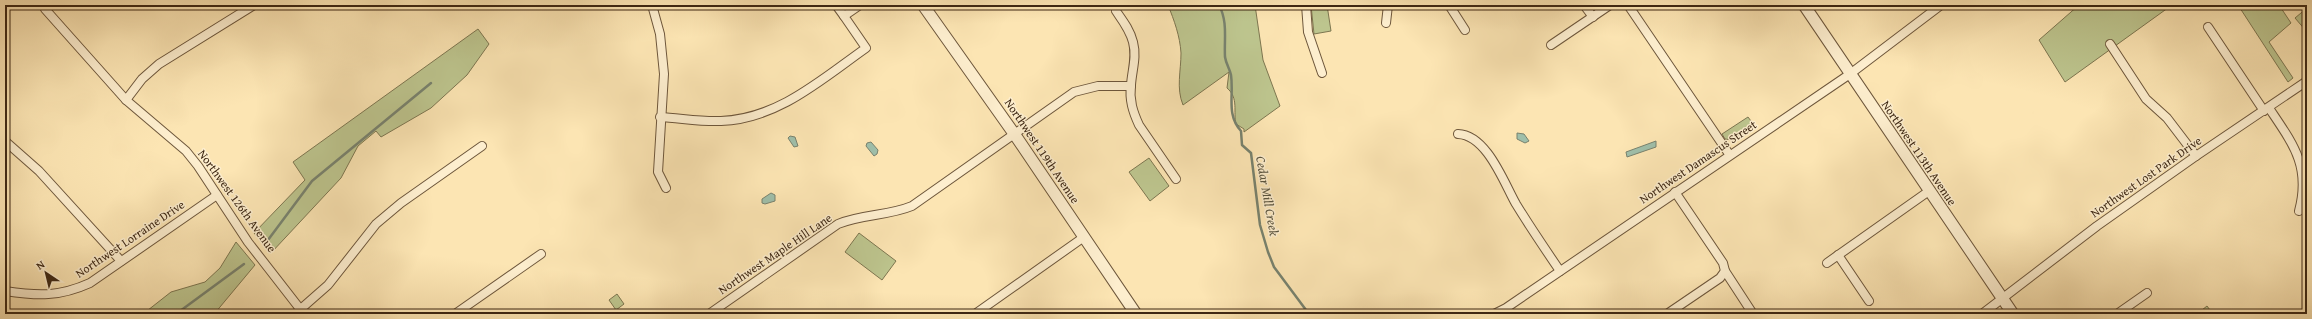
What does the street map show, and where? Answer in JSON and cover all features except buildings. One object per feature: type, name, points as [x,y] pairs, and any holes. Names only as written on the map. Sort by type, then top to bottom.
[{"type":"street","name":"Northwest 126th Avenue","points":[[45,5],[45,9],[126,100],[186,151],[198,166],[248,242],[300,313]]},
{"type":"street","points":[[126,100],[142,79],[159,64],[254,5]]},
{"type":"street","points":[[652,5],[660,34],[664,74],[660,116],[658,172],[666,188]]},
{"type":"street","points":[[660,116],[722,121],[748,117],[778,107],[803,93],[866,48],[836,5]]},
{"type":"street","points":[[844,16],[860,5]]},
{"type":"street","name":"Northwest 119th Avenue","points":[[923,5],[1015,135],[1136,314]]},
{"type":"street","points":[[1306,5],[1308,32],[1322,73]]},
{"type":"street","points":[[1386,23],[1388,5]]},
{"type":"street","points":[[1449,5],[1465,30]]},
{"type":"street","points":[[1584,5],[1593,17]]},
{"type":"street","points":[[1551,45],[1610,5]]},
{"type":"street","points":[[1628,5],[1729,154]]},
{"type":"street","name":"Northwest 113th Avenue","points":[[1804,5],[2013,314]]},
{"type":"street","points":[[1850,74],[1941,5]]},
{"type":"street","points":[[1116,11],[1126,26],[1133,43],[1134,64],[1131,86],[1133,108],[1139,125],[1176,179]]},
{"type":"street","points":[[2208,27],[2295,149],[2304,173],[2304,193],[2299,212]]},
{"type":"street","points":[[2110,44],[2146,98],[2167,118],[2196,156]]},
{"type":"street","name":"Northwest Damascus Street","points":[[1494,314],[1560,271],[1729,154],[1850,74]]},
{"type":"street","name":"Northwest Lost Park Drive","points":[[1982,314],[2003,300],[2081,239],[2196,156],[2307,81]]},
{"type":"street","name":"Northwest Maple Hill Lane","points":[[709,314],[838,224],[850,219],[897,212],[912,206],[1015,135],[1074,92],[1098,86],[1131,86]]},
{"type":"street","points":[[1458,134],[1471,138],[1487,154],[1503,176],[1517,206],[1560,271]]},
{"type":"street","points":[[5,141],[39,171],[121,261]]},
{"type":"street","points":[[300,313],[328,285],[376,224],[402,203],[482,146]]},
{"type":"street","points":[[1826,264],[1929,191]]},
{"type":"street","points":[[1675,192],[1724,263],[1725,272],[1753,314]]},
{"type":"street","name":"Northwest Lorraine Drive","points":[[5,291],[48,296],[72,291],[90,283],[217,195]]},
{"type":"street","points":[[975,314],[1084,236]]},
{"type":"street","points":[[455,314],[541,254]]},
{"type":"street","points":[[1838,255],[1869,301]]},
{"type":"street","points":[[1667,314],[1720,278],[1725,272]]},
{"type":"street","points":[[2117,314],[2147,293]]},
{"type":"green space","points":[[1168,5],[1255,5],[1263,60],[1280,106],[1244,132],[1244,129],[1236,124],[1233,96],[1227,88],[1229,72],[1183,105],[1179,86],[1181,53],[1176,28]]},
{"type":"green space","points":[[1311,5],[1327,5],[1331,31],[1314,34]]},
{"type":"green space","points":[[2079,5],[2172,5],[2065,82],[2039,40]]},
{"type":"green space","points":[[2238,5],[2279,5],[2291,23],[2269,42],[2293,78],[2288,82]]},
{"type":"green space","points":[[2307,8],[2307,32],[2295,18]]},
{"type":"green space","points":[[478,29],[489,44],[467,75],[431,108],[381,137],[376,131],[358,146],[341,178],[271,253],[254,233],[305,180],[293,162]]},
{"type":"green space","points":[[1748,117],[1754,125],[1732,140],[1725,139],[1722,134]]},
{"type":"green space","points":[[1149,158],[1169,186],[1150,201],[1129,172]]},
{"type":"green space","points":[[859,233],[896,261],[882,280],[845,252]]},
{"type":"green space","points":[[236,242],[255,265],[215,313],[143,314],[171,292],[205,282],[220,268]]},
{"type":"green space","points":[[617,294],[624,304],[616,310],[609,300]]},
{"type":"green space","points":[[2207,306],[2213,314],[2197,314]]},
{"type":"shaded area","points":[[1517,133],[1524,134],[1529,141],[1525,143],[1517,139]]},
{"type":"shaded area","points":[[790,136],[795,137],[798,146],[794,147],[788,138]]},
{"type":"shaded area","points":[[1656,141],[1656,147],[1627,157],[1626,152]]},
{"type":"shaded area","points":[[871,142],[878,150],[877,154],[874,156],[866,146],[867,143]]},
{"type":"shaded area","points":[[771,193],[775,195],[775,201],[765,204],[762,203],[762,199]]},
{"type":"waterway","name":"Cedar Mill Creek","points":[[1219,5],[1225,24],[1225,57],[1232,82],[1232,112],[1236,125],[1241,131],[1242,145],[1251,153],[1260,225],[1274,267],[1309,314]]},
{"type":"waterway","points":[[265,244],[312,181],[431,83]]},
{"type":"waterway","points":[[176,314],[244,264]]}]
